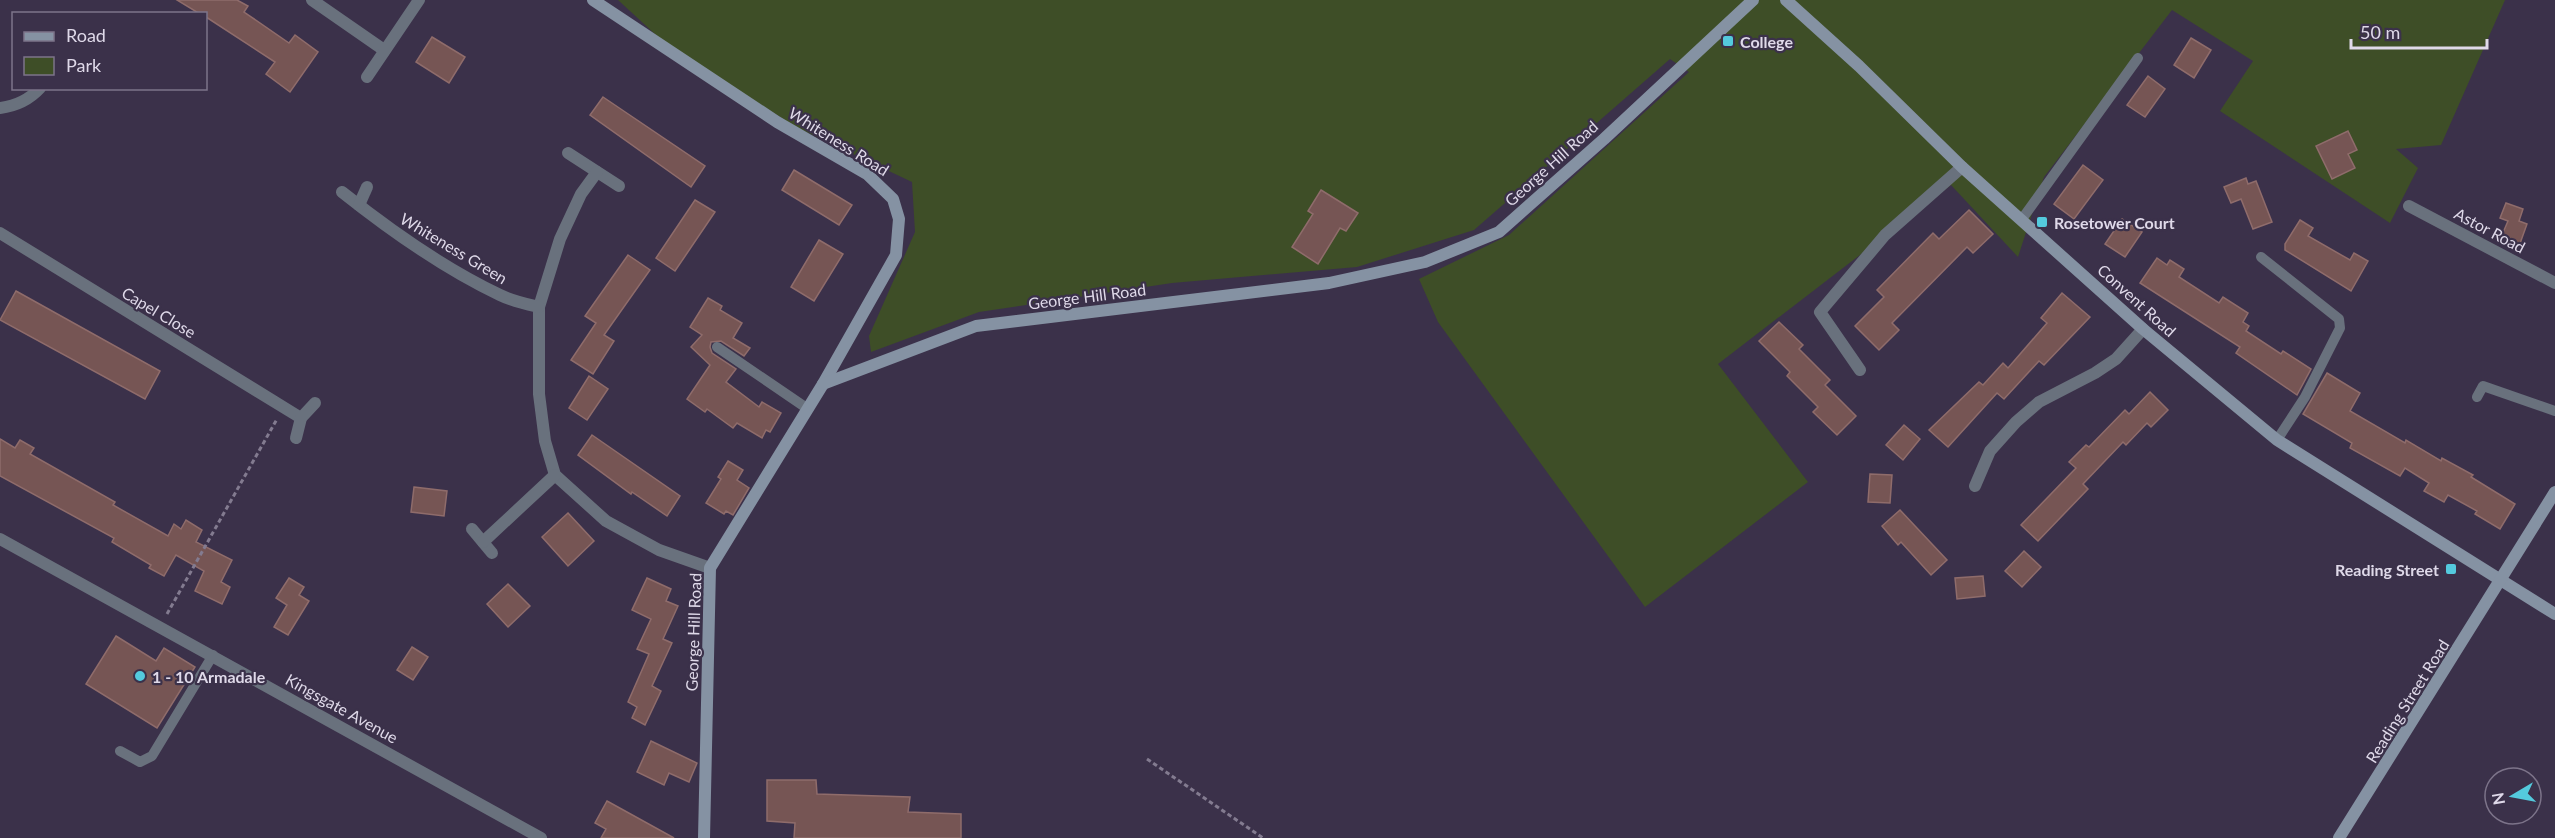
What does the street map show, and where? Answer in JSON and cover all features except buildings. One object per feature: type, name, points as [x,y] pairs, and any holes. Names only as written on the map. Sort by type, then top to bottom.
[{"type":"street","points":[[312,0],[384,50]]},
{"type":"street","points":[[367,76],[419,0]]},
{"type":"street","name":"Whiteness Road","points":[[593,0],[768,116],[867,174],[893,199],[899,219],[896,255],[823,384]]},
{"type":"street","name":"George Hill Road","points":[[704,838],[710,568],[823,384],[976,326],[1329,283],[1425,262],[1499,232],[1753,0]]},
{"type":"street","name":"Convent Road","points":[[1786,0],[1859,66],[1962,167],[2143,329],[2277,440],[2555,614]]},
{"type":"street","points":[[0,108],[13,106],[32,97],[38,90]]},
{"type":"street","points":[[568,153],[620,186]]},
{"type":"street","points":[[1860,370],[1820,312],[1885,235],[1962,167]]},
{"type":"street","points":[[597,172],[581,194],[560,239],[539,307],[539,394],[545,441],[555,475],[606,521],[659,550],[710,568]]},
{"type":"street","points":[[359,205],[367,187]]},
{"type":"street","name":"Whiteness Green","points":[[342,192],[398,236],[501,296],[539,307]]},
{"type":"street","name":"Astor Road","points":[[2409,206],[2555,283]]},
{"type":"street","name":"Capel Close","points":[[0,233],[302,418]]},
{"type":"street","points":[[1975,486],[1990,451],[2016,422],[2038,402],[2095,373],[2116,359],[2143,329]]},
{"type":"street","points":[[296,438],[302,418],[315,403]]},
{"type":"street","points":[[483,542],[555,475]]},
{"type":"street","points":[[2502,580],[2524,539],[2555,492]]},
{"type":"street","points":[[472,529],[492,553]]},
{"type":"street","name":"Kingsgate Avenue","points":[[0,539],[541,838]]},
{"type":"street","name":"Reading Street Road","points":[[2339,838],[2502,580]]},
{"type":"lane","points":[[2022,219],[2138,58]]},
{"type":"lane","points":[[2261,258],[2339,319],[2340,328],[2305,397],[2277,440]]},
{"type":"lane","points":[[717,347],[808,409]]},
{"type":"lane","points":[[2477,397],[2483,386],[2555,411]]},
{"type":"lane","points":[[120,751],[140,762],[152,756],[213,655]]},
{"type":"path","points":[[160,626],[283,407]]},
{"type":"path","points":[[1147,759],[1263,838]]},
{"type":"green space","points":[[618,0],[2505,0],[2441,145],[2396,149],[2418,168],[2390,223],[2220,111],[2253,61],[2172,10],[2044,177],[2018,257],[1951,185],[1718,364],[1808,482],[1645,607],[1438,322],[1419,279],[1509,235],[1689,72],[1670,59],[1474,230],[1357,267],[1172,283],[979,312],[871,352],[869,336],[915,232],[912,182],[796,127],[668,46]],"holes":[[[1321,190],[1358,213],[1346,231],[1340,228],[1318,263],[1292,247],[1313,214],[1308,210]]]},
{"type":"place","name":"College","points":[[1728,41]]},
{"type":"place","name":"Rosetower Court","points":[[2042,222]]},
{"type":"place","name":"Reading Street","points":[[2451,569]]},
{"type":"place","name":"1 - 10 Armadale","points":[[140,676]]}]
